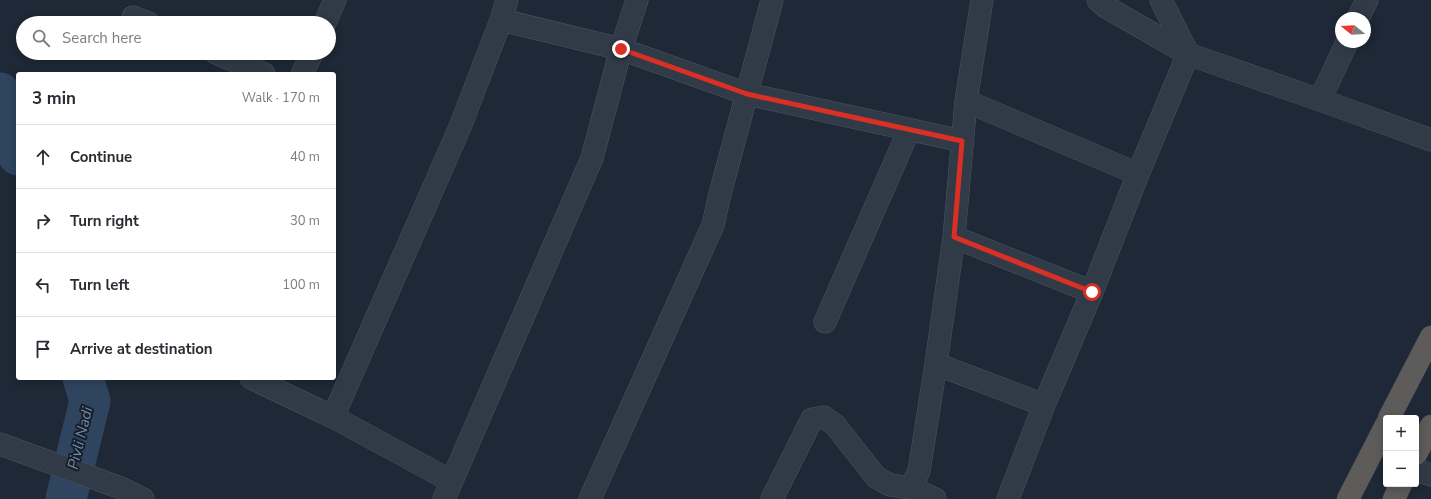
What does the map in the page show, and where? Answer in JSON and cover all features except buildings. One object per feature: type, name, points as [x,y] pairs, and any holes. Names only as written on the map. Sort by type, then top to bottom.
[{"type":"highway","points":[[1392,415],[1431,337]]},
{"type":"highway","points":[[1418,451],[1431,426]]},
{"type":"highway","points":[[1348,499],[1383,431]]},
{"type":"highway","points":[[1394,499],[1400,487]]},
{"type":"street","points":[[328,16],[335,0]]},
{"type":"street","points":[[255,380],[333,417],[448,490],[592,158],[621,49],[636,0]]},
{"type":"street","points":[[590,499],[713,225],[772,0]]},
{"type":"street","points":[[911,488],[919,471],[936,364],[954,237],[966,101],[982,0]]},
{"type":"street","points":[[1098,0],[1106,7],[1188,54],[1431,140]]},
{"type":"street","points":[[1008,499],[1044,406],[1092,292],[1138,174],[1188,54],[1161,0]]},
{"type":"street","points":[[1361,12],[1367,0]]},
{"type":"street","points":[[333,417],[460,127],[504,10],[621,49],[747,94],[962,141]]},
{"type":"street","points":[[1320,100],[1344,48]]},
{"type":"street","points":[[232,60],[259,72]]},
{"type":"street","points":[[303,72],[309,60]]},
{"type":"street","points":[[966,101],[1138,174]]},
{"type":"street","points":[[825,322],[909,130]]},
{"type":"street","points":[[954,237],[1092,292]]},
{"type":"street","points":[[936,364],[1044,406]]},
{"type":"street","points":[[772,499],[812,420],[824,417],[835,425],[876,477],[890,485],[911,488],[935,499]]},
{"type":"street","points":[[0,444],[121,488],[143,499]]},
{"type":"street","points":[[1419,471],[1431,475]]},
{"type":"waterway","name":"Pivli Nadi","points":[[0,93],[16,148]]},
{"type":"waterway","name":"Pivli Nadi","points":[[66,499],[90,401],[84,380]]},
{"type":"route","points":[[621,49],[747,94],[962,141],[954,237],[1092,292]]}]
